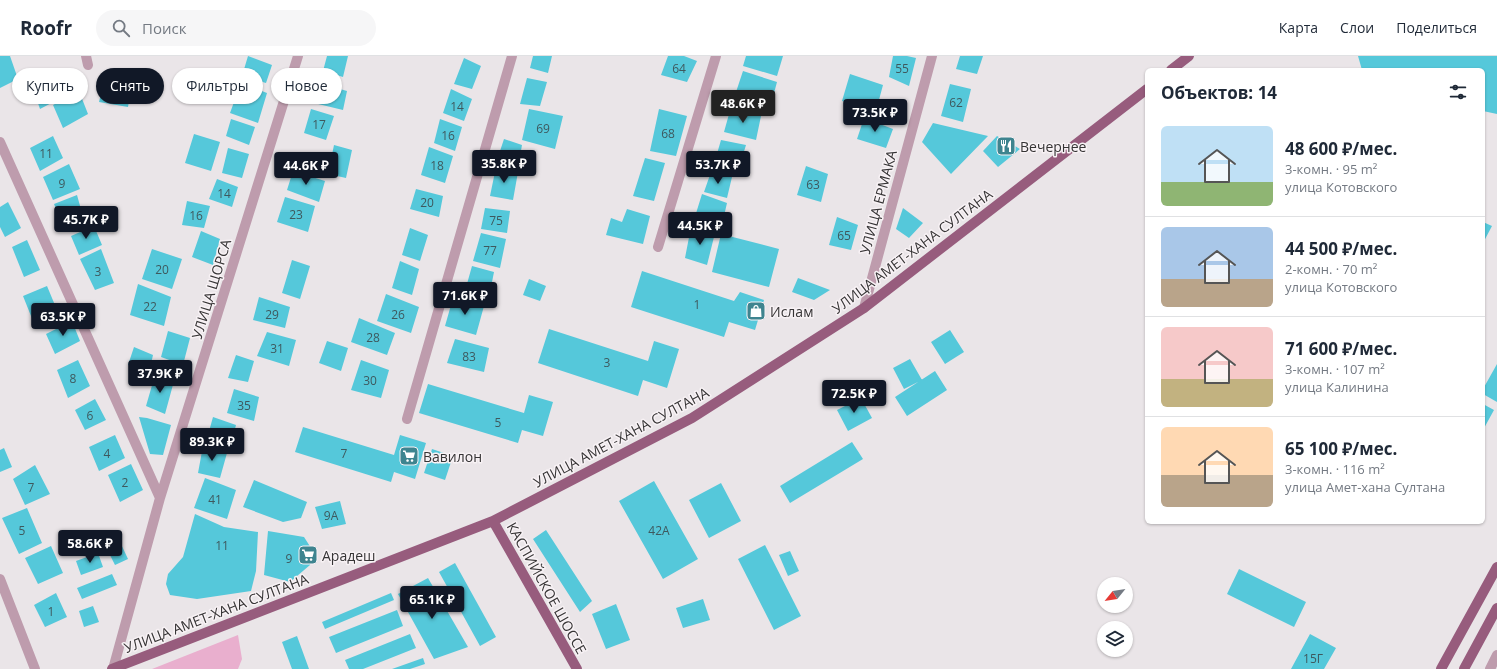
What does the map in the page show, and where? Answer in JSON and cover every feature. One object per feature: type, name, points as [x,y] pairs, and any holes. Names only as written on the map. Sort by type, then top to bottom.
[{"type":"main road","points":[[1174,68],[1190,56]]},
{"type":"main road","name":"УЛИЦА АМЕТ-ХАНА СУЛТАНА","points":[[112,669],[493,521],[692,418],[864,308],[1145,91]]},
{"type":"main road","name":"КАСПИЙСКОЕ ШОССЕ","points":[[493,521],[577,669]]},
{"type":"main road","points":[[1441,669],[1497,567]]},
{"type":"main road","points":[[1464,669],[1497,608]]},
{"type":"street","name":"УЛИЦА ЩОРСА","points":[[112,669],[160,498],[298,56]]},
{"type":"street","points":[[407,419],[512,56]]},
{"type":"street","points":[[658,247],[716,56]]},
{"type":"street","name":"УЛИЦА ЕРМАКА","points":[[864,308],[932,56]]},
{"type":"street","points":[[0,142],[160,498]]},
{"type":"street","points":[[0,579],[35,669]]},
{"type":"street","points":[[1490,669],[1497,655]]},
{"type":"shaded area","points":[[238,635],[242,659],[238,669],[152,669]]},
{"type":"building","points":[[0,56],[10,56],[14,68],[12,68],[12,82],[0,88]]},
{"type":"building","points":[[248,56],[272,65],[266,83],[263,82],[263,68],[244,68]]},
{"type":"building","points":[[327,56],[348,56],[343,77],[342,68],[324,68]]},
{"type":"building","points":[[533,56],[552,56],[548,73],[530,68]]},
{"type":"building","points":[[668,56],[684,56],[697,61],[687,82],[661,75]]},
{"type":"building","points":[[746,56],[783,56],[777,76],[743,66]]},
{"type":"building","points":[[893,56],[907,56],[916,58],[909,86],[889,77]]},
{"type":"building","points":[[960,56],[983,56],[977,74],[956,69]]},
{"type":"building","points":[[1358,56],[1497,56],[1497,114],[1485,111],[1485,68],[1361,68]]},
{"type":"building","points":[[464,58],[481,66],[472,89],[454,84]]},
{"type":"building","points":[[743,71],[777,82],[770,108],[734,98]]},
{"type":"building","points":[[850,74],[883,85],[876,111],[842,101]]},
{"type":"building","points":[[527,78],[547,82],[540,106],[520,104]]},
{"type":"building","points":[[950,84],[971,89],[963,122],[941,116]]},
{"type":"building","points":[[451,89],[472,99],[464,121],[443,113]]},
{"type":"building","points":[[342,90],[347,91],[343,110],[318,104],[342,104]]},
{"type":"building","points":[[263,91],[267,93],[258,123],[230,113],[233,104],[263,104]]},
{"type":"building","points":[[38,104],[50,104],[40,109]]},
{"type":"building","points":[[84,104],[88,114],[63,128],[53,105]]},
{"type":"building","points":[[111,104],[128,104],[128,107]]},
{"type":"building","points":[[731,107],[761,116],[756,140],[724,132]]},
{"type":"building","points":[[311,109],[334,116],[326,140],[304,133]]},
{"type":"building","points":[[529,109],[563,116],[555,149],[522,140]]},
{"type":"building","points":[[659,109],[687,116],[676,156],[650,151]]},
{"type":"building","points":[[864,118],[893,129],[886,148],[857,139]]},
{"type":"building","points":[[231,119],[255,127],[249,145],[226,136]]},
{"type":"building","points":[[440,119],[462,127],[455,151],[434,143]]},
{"type":"building","points":[[933,123],[988,136],[951,174],[922,142]]},
{"type":"building","points":[[194,134],[220,142],[211,171],[185,163]]},
{"type":"building","points":[[53,136],[63,158],[40,171],[30,148]]},
{"type":"building","points":[[997,136],[1020,149],[998,167],[983,151]]},
{"type":"building","points":[[504,139],[522,145],[518,168],[496,163]]},
{"type":"building","points":[[721,140],[746,145],[738,171],[714,164]]},
{"type":"building","points":[[334,145],[352,150],[346,178],[328,174]]},
{"type":"building","points":[[429,147],[453,156],[445,183],[421,175]]},
{"type":"building","points":[[228,148],[249,154],[242,178],[222,173]]},
{"type":"building","points":[[645,158],[665,163],[654,201],[633,196]]},
{"type":"building","points":[[69,164],[80,189],[53,200],[43,177]]},
{"type":"building","points":[[806,166],[828,174],[821,202],[797,195]]},
{"type":"building","points":[[496,167],[518,172],[513,200],[490,196]]},
{"type":"building","points":[[293,171],[325,181],[319,202],[287,190]]},
{"type":"building","points":[[711,172],[732,177],[727,198],[704,192]]},
{"type":"building","points":[[217,179],[238,187],[232,207],[209,199]]},
{"type":"building","points":[[416,189],[443,196],[439,217],[410,209]]},
{"type":"building","points":[[702,194],[727,203],[721,229],[693,223]]},
{"type":"building","points":[[77,195],[84,220],[64,228],[54,204]]},
{"type":"building","points":[[285,197],[315,206],[308,232],[277,222]]},
{"type":"building","points":[[187,201],[210,206],[204,228],[182,225]]},
{"type":"building","points":[[8,202],[21,228],[5,237],[0,227],[0,207]]},
{"type":"building","points":[[485,208],[510,211],[507,233],[481,229]]},
{"type":"building","points":[[903,208],[923,223],[909,238],[896,229]]},
{"type":"building","points":[[627,209],[650,216],[643,244],[606,235],[611,218],[622,222]]},
{"type":"building","points":[[837,217],[858,225],[851,250],[829,245]]},
{"type":"building","points":[[1485,223],[1492,226],[1485,239]]},
{"type":"building","points":[[94,226],[102,245],[79,255],[71,236]]},
{"type":"building","points":[[691,227],[715,233],[707,265],[685,258]]},
{"type":"building","points":[[410,228],[428,235],[420,261],[402,255]]},
{"type":"building","points":[[201,231],[220,239],[213,265],[192,257]]},
{"type":"building","points":[[481,233],[506,239],[500,268],[473,261]]},
{"type":"building","points":[[721,234],[779,249],[769,287],[712,272]]},
{"type":"building","points":[[27,240],[40,270],[24,277],[12,247]]},
{"type":"building","points":[[101,249],[114,283],[95,290],[80,259]]},
{"type":"building","points":[[152,249],[182,259],[172,289],[142,279]]},
{"type":"building","points":[[292,260],[310,266],[300,299],[282,293]]},
{"type":"building","points":[[400,261],[419,269],[412,295],[392,288]]},
{"type":"building","points":[[472,266],[494,272],[489,297],[465,291]]},
{"type":"building","points":[[642,271],[734,301],[740,292],[764,300],[755,330],[729,322],[724,337],[631,307]]},
{"type":"building","points":[[798,278],[830,290],[814,300],[792,292]]},
{"type":"building","points":[[529,279],[546,286],[540,301],[523,295]]},
{"type":"building","points":[[138,284],[171,297],[164,326],[130,315]]},
{"type":"building","points":[[47,286],[57,310],[33,321],[23,296]]},
{"type":"building","points":[[386,294],[419,307],[411,333],[377,321]]},
{"type":"building","points":[[259,297],[290,307],[285,328],[253,320]]},
{"type":"building","points":[[453,298],[484,306],[476,335],[445,326]]},
{"type":"building","points":[[359,318],[395,333],[387,355],[351,342]]},
{"type":"building","points":[[72,321],[80,341],[55,354],[46,334]]},
{"type":"building","points":[[549,329],[648,361],[654,341],[679,349],[667,388],[643,380],[638,396],[538,363]]},
{"type":"building","points":[[950,330],[964,352],[945,364],[931,342]]},
{"type":"building","points":[[168,331],[190,338],[183,365],[161,357]]},
{"type":"building","points":[[267,332],[296,340],[289,366],[257,356]]},
{"type":"building","points":[[455,339],[489,348],[484,372],[447,363]]},
{"type":"building","points":[[327,341],[348,348],[341,371],[319,363]]},
{"type":"building","points":[[134,347],[153,355],[149,373],[128,365]]},
{"type":"building","points":[[236,355],[254,361],[248,382],[228,378]]},
{"type":"building","points":[[910,359],[922,380],[904,389],[893,368]]},
{"type":"building","points":[[78,360],[90,386],[68,398],[57,370]]},
{"type":"building","points":[[361,360],[389,370],[381,398],[351,390]]},
{"type":"building","points":[[1497,364],[1497,402],[1485,395],[1485,385]]},
{"type":"building","points":[[935,371],[947,390],[907,416],[895,397]]},
{"type":"building","points":[[155,375],[174,381],[165,414],[146,406]]},
{"type":"building","points":[[428,384],[524,413],[529,395],[553,402],[543,436],[522,430],[518,443],[419,413]]},
{"type":"building","points":[[234,389],[259,397],[254,421],[227,413]]},
{"type":"building","points":[[861,398],[872,418],[848,431],[837,410]]},
{"type":"building","points":[[95,399],[106,420],[85,430],[75,410]]},
{"type":"building","points":[[1485,405],[1494,410],[1485,426]]},
{"type":"building","points":[[139,417],[171,425],[163,455],[150,454]]},
{"type":"building","points":[[213,417],[236,425],[230,448],[206,442]]},
{"type":"building","points":[[303,427],[394,455],[400,435],[426,443],[415,479],[394,472],[391,482],[295,452]]},
{"type":"building","points":[[115,435],[125,458],[99,471],[89,447]]},
{"type":"building","points":[[852,442],[863,459],[790,503],[780,486]]},
{"type":"building","points":[[203,446],[227,453],[220,478],[198,473]]},
{"type":"building","points":[[4,448],[12,467],[0,472],[0,450]]},
{"type":"building","points":[[432,449],[453,456],[445,480],[424,473]]},
{"type":"building","points":[[131,464],[143,490],[120,502],[108,475]]},
{"type":"building","points":[[35,465],[50,494],[25,505],[13,479]]},
{"type":"building","points":[[205,478],[236,490],[227,519],[194,508]]},
{"type":"building","points":[[254,480],[307,502],[301,518],[283,522],[243,507]]},
{"type":"building","points":[[654,481],[698,559],[663,579],[619,501]]},
{"type":"building","points":[[721,483],[741,521],[709,538],[689,500]]},
{"type":"building","points":[[340,501],[346,524],[322,529],[315,507]]},
{"type":"building","points":[[27,508],[42,543],[19,554],[2,518]]},
{"type":"building","points":[[195,514],[224,527],[258,532],[256,571],[251,591],[197,599],[170,595],[166,584],[168,574],[183,557]]},
{"type":"building","points":[[546,530],[592,601],[580,612],[533,539]]},
{"type":"building","points":[[268,531],[304,537],[313,551],[310,565],[290,582],[264,575]]},
{"type":"building","points":[[121,544],[128,559],[115,565],[108,551]]},
{"type":"building","points":[[765,545],[801,616],[774,630],[738,559]]},
{"type":"building","points":[[51,546],[63,573],[38,584],[25,558]]},
{"type":"building","points":[[790,551],[799,571],[788,576],[779,555]]},
{"type":"building","points":[[98,553],[103,567],[81,575],[76,561]]},
{"type":"building","points":[[455,563],[496,637],[480,646],[439,572]]},
{"type":"building","points":[[1239,569],[1306,602],[1294,627],[1227,594]]},
{"type":"building","points":[[112,574],[117,585],[82,599],[77,588]]},
{"type":"building","points":[[428,578],[468,647],[434,659],[398,594]]},
{"type":"building","points":[[56,593],[67,617],[45,627],[34,605]]},
{"type":"building","points":[[391,593],[394,600],[325,629],[322,622]]},
{"type":"building","points":[[703,599],[710,620],[683,628],[676,608]]},
{"type":"building","points":[[616,604],[630,640],[606,649],[592,614]]},
{"type":"building","points":[[93,606],[99,622],[84,627],[79,611]]},
{"type":"building","points":[[397,610],[403,626],[336,653],[329,637]]},
{"type":"building","points":[[410,634],[416,648],[363,669],[349,669],[345,660]]},
{"type":"building","points":[[1310,634],[1336,648],[1324,669],[1291,669]]},
{"type":"building","points":[[297,636],[309,669],[292,669],[282,642]]},
{"type":"building","points":[[423,658],[425,664],[410,669],[392,669]]},
{"type":"place","name":"Вечернее","points":[[1006,146]]},
{"type":"place","name":"Ислам","points":[[756,311]]},
{"type":"place","name":"Вавилон","points":[[409,456]]},
{"type":"place","name":"Арадеш","points":[[308,555]]}]
